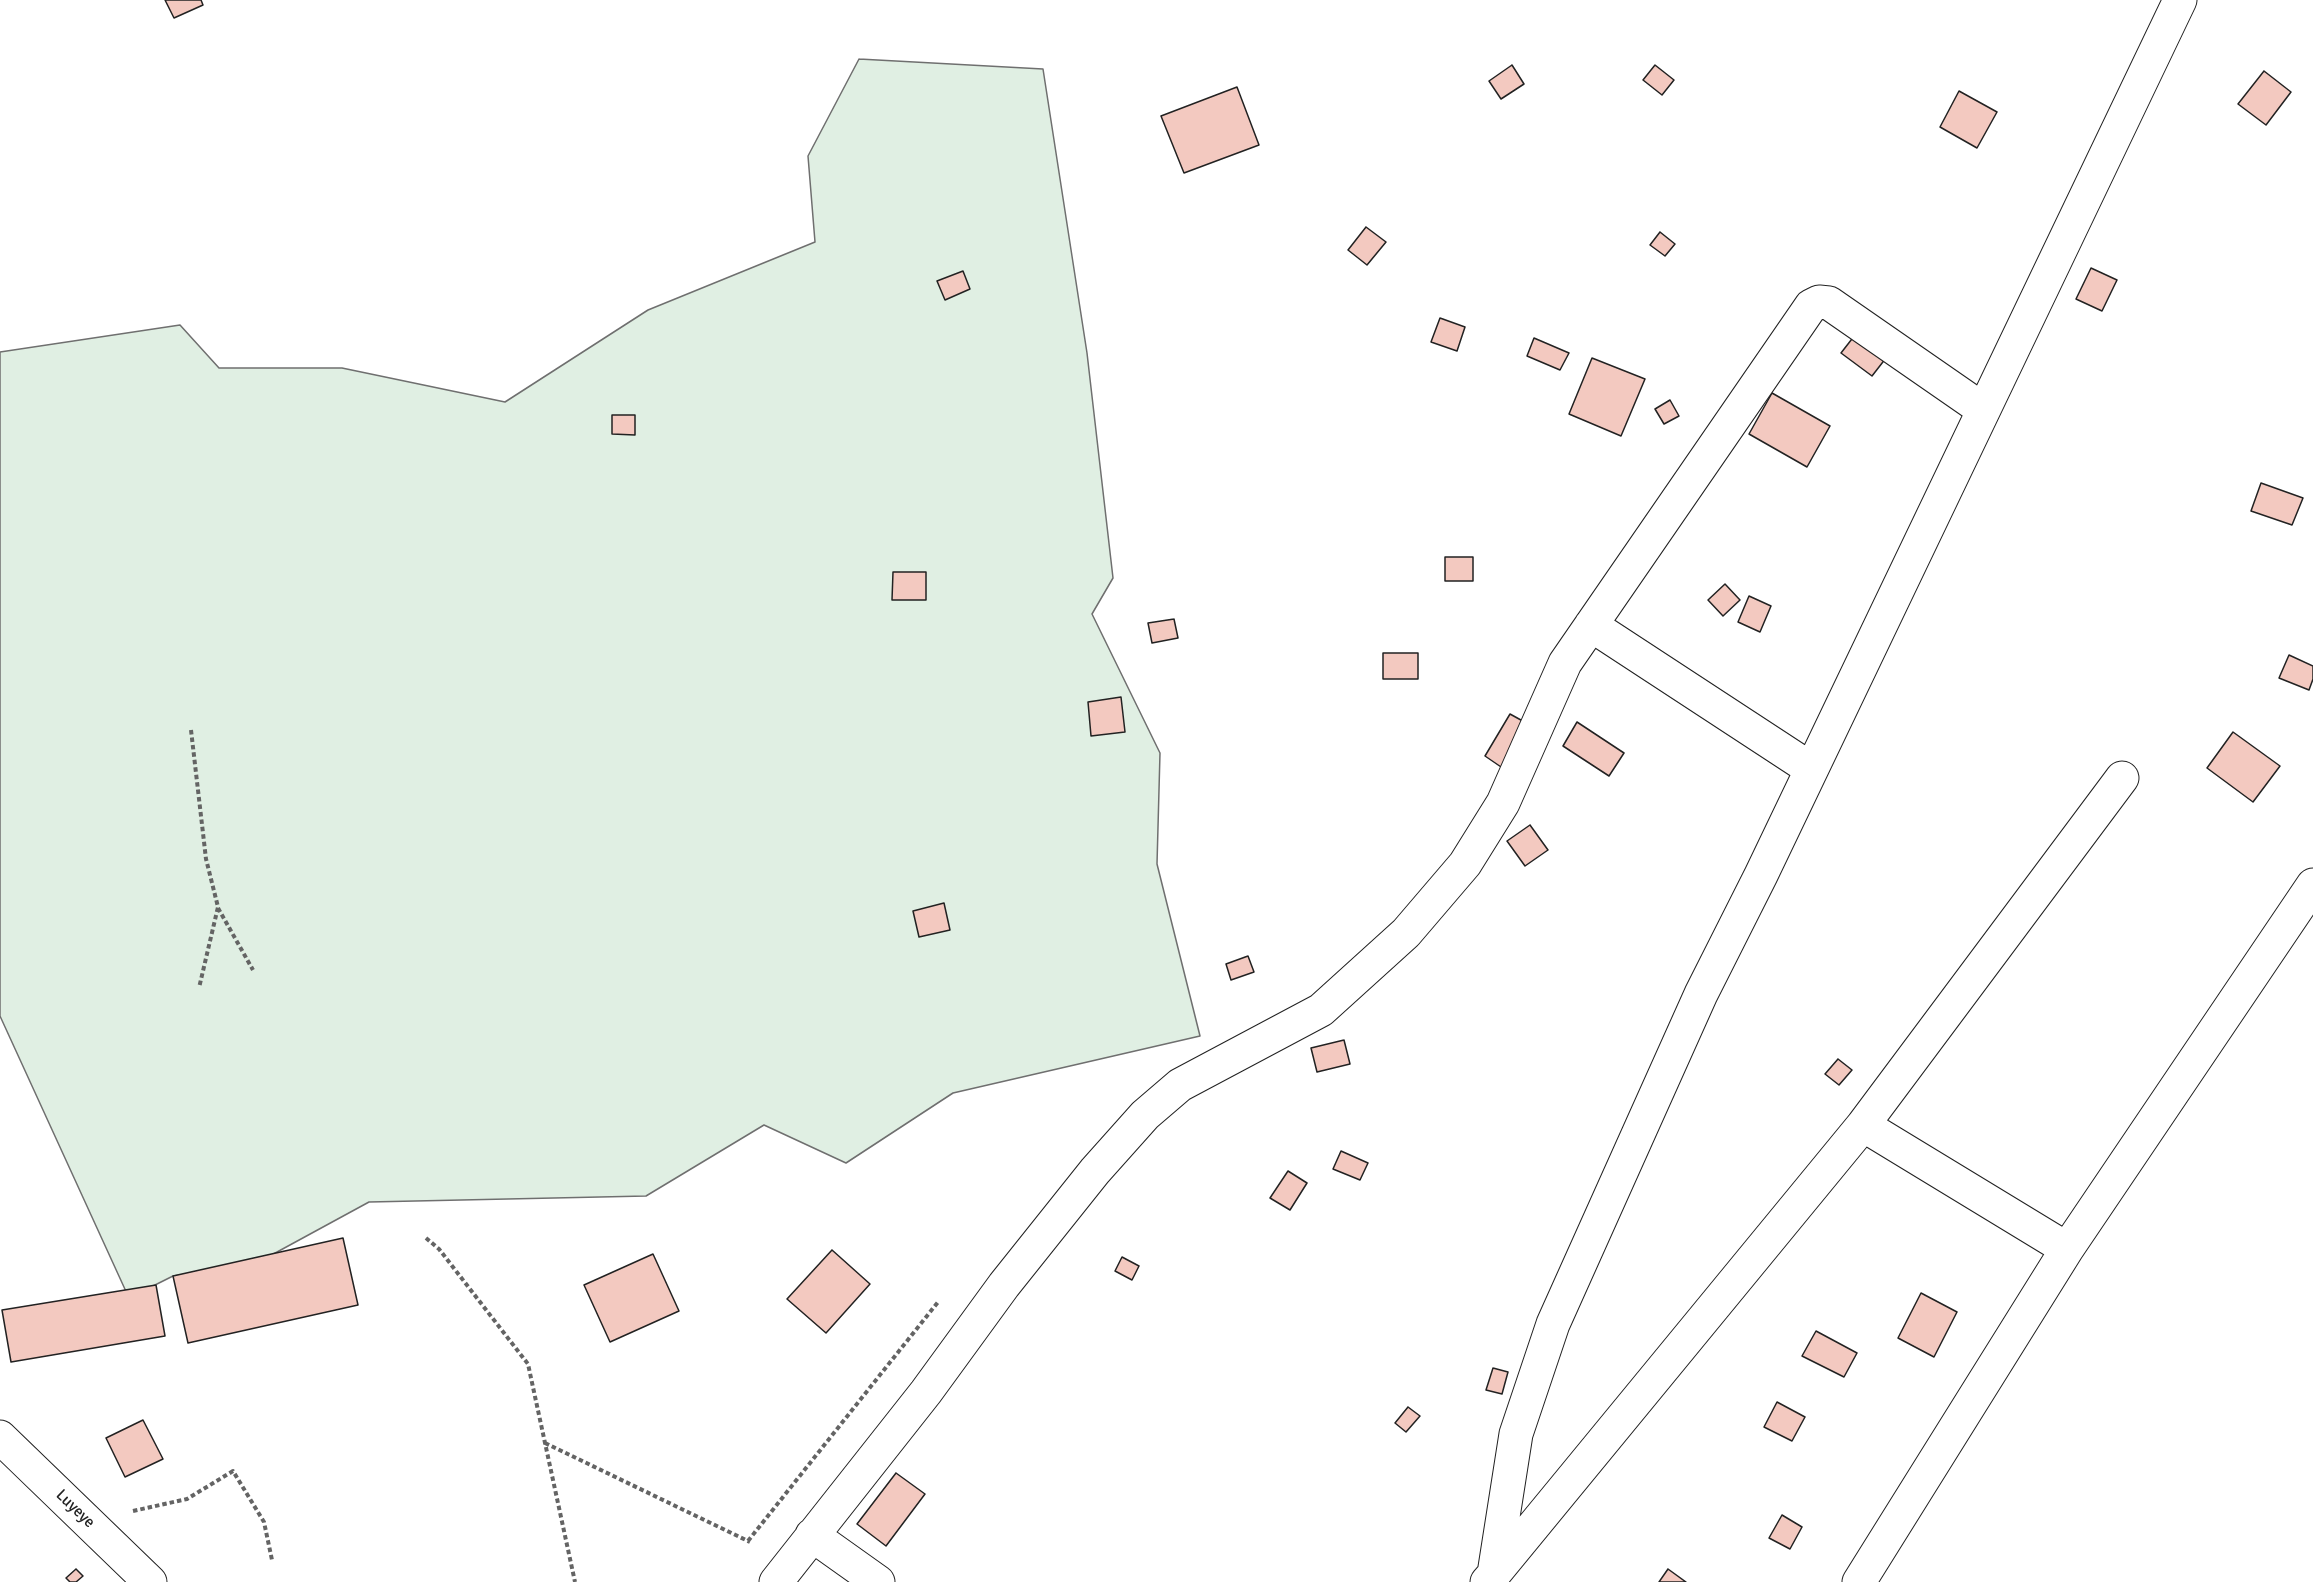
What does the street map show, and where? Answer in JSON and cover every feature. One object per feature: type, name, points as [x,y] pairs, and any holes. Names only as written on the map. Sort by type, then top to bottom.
[{"type":"street","points":[[1491,1579],[1516,1434],[1553,1324],[1701,994],[2180,0]]},
{"type":"street","points":[[782,1575],[926,1392],[1004,1285],[1095,1172],[1145,1115],[1180,1086],[1321,1010],[1406,933],[1465,864],[1503,803],[1565,663],[1810,306],[1819,302],[1829,303],[1982,409]]},
{"type":"street","points":[[1591,625],[1811,769]]},
{"type":"street","points":[[1491,1579],[1863,1125],[2122,777]]},
{"type":"street","points":[[1859,1582],[2067,1249],[2313,885]]},
{"type":"street","points":[[1863,1125],[2067,1249]]},
{"type":"street","name":"Luyeye","points":[[0,1437],[150,1582]]},
{"type":"street","points":[[812,1535],[878,1582]]},
{"type":"path","points":[[191,730],[206,859],[218,907],[253,970]]},
{"type":"path","points":[[200,988],[218,907]]},
{"type":"path","points":[[426,1238],[439,1249],[528,1364],[575,1582]]},
{"type":"path","points":[[748,1541],[939,1301]]},
{"type":"path","points":[[545,1443],[748,1541],[782,1575]]},
{"type":"path","points":[[75,1510],[136,1511],[166,1504],[187,1498],[233,1471],[264,1522],[272,1560]]},
{"type":"green space","points":[[859,59],[1043,69],[1087,353],[1113,578],[1092,614],[1160,753],[1157,864],[1200,1036],[953,1093],[846,1163],[764,1125],[646,1196],[369,1202],[255,1264],[173,1276],[129,1298],[0,1016],[0,352],[180,325],[219,368],[342,368],[505,402],[648,310],[815,242],[808,156]]},
{"type":"building","points":[[165,0],[201,0],[203,5],[174,18]]},
{"type":"building","points":[[1512,65],[1524,84],[1501,99],[1489,81]]},
{"type":"building","points":[[1655,65],[1674,80],[1662,95],[1643,80]]},
{"type":"building","points":[[2264,71],[2291,92],[2266,125],[2238,104]]},
{"type":"building","points":[[1237,87],[1259,145],[1184,173],[1161,116]]},
{"type":"building","points":[[1959,91],[1997,112],[1977,148],[1940,127]]},
{"type":"building","points":[[1366,227],[1386,242],[1367,265],[1348,250]]},
{"type":"building","points":[[1660,232],[1675,244],[1665,256],[1650,245]]},
{"type":"building","points":[[2091,268],[2117,280],[2102,311],[2076,299]]},
{"type":"building","points":[[963,271],[970,289],[945,300],[937,281]]},
{"type":"building","points":[[1440,318],[1465,327],[1457,351],[1431,342]]},
{"type":"building","points":[[1855,335],[1886,358],[1872,376],[1841,353]]},
{"type":"building","points":[[1534,338],[1569,353],[1560,370],[1527,356]]},
{"type":"building","points":[[1592,358],[1645,379],[1621,436],[1569,414]]},
{"type":"building","points":[[1772,393],[1830,426],[1807,467],[1749,434]]},
{"type":"building","points":[[1670,400],[1679,416],[1664,424],[1655,409]]},
{"type":"building","points":[[612,415],[635,415],[635,435],[612,434]]},
{"type":"building","points":[[2261,483],[2303,498],[2292,525],[2251,511]]},
{"type":"building","points":[[1445,557],[1473,557],[1473,581],[1445,581]]},
{"type":"building","points":[[893,572],[926,572],[926,600],[892,600]]},
{"type":"building","points":[[1725,584],[1740,600],[1723,616],[1708,600]]},
{"type":"building","points":[[1749,596],[1771,606],[1760,632],[1738,622]]},
{"type":"building","points":[[1174,619],[1178,638],[1152,643],[1148,623]]},
{"type":"building","points":[[1383,653],[1418,653],[1418,679],[1383,679]]},
{"type":"building","points":[[2289,655],[2313,666],[2313,679],[2309,690],[2279,678]]},
{"type":"building","points":[[1121,697],[1125,732],[1091,736],[1088,702]]},
{"type":"building","points":[[1510,714],[1530,725],[1504,769],[1485,756]]},
{"type":"building","points":[[1577,722],[1624,753],[1609,776],[1563,746]]},
{"type":"building","points":[[2233,732],[2280,766],[2253,802],[2207,768]]},
{"type":"building","points":[[1530,825],[1548,850],[1525,866],[1507,841]]},
{"type":"building","points":[[944,903],[950,930],[919,937],[913,911]]},
{"type":"building","points":[[1248,956],[1254,972],[1231,980],[1226,964]]},
{"type":"building","points":[[1344,1040],[1350,1064],[1317,1072],[1311,1048]]},
{"type":"building","points":[[1838,1059],[1852,1070],[1839,1085],[1825,1074]]},
{"type":"building","points":[[1341,1151],[1368,1163],[1360,1180],[1333,1169]]},
{"type":"building","points":[[1288,1171],[1307,1183],[1290,1210],[1270,1198]]},
{"type":"building","points":[[343,1238],[358,1305],[188,1343],[173,1276]]},
{"type":"building","points":[[832,1250],[870,1284],[826,1333],[787,1299]]},
{"type":"building","points":[[653,1254],[679,1311],[610,1342],[584,1285]]},
{"type":"building","points":[[1122,1257],[1139,1266],[1132,1280],[1115,1271]]},
{"type":"building","points":[[156,1285],[165,1336],[11,1362],[2,1310]]},
{"type":"building","points":[[1921,1293],[1957,1312],[1934,1357],[1898,1338]]},
{"type":"building","points":[[1816,1331],[1857,1353],[1844,1377],[1802,1356]]},
{"type":"building","points":[[1493,1368],[1508,1372],[1502,1394],[1486,1390]]},
{"type":"building","points":[[1777,1402],[1805,1417],[1792,1441],[1764,1427]]},
{"type":"building","points":[[1408,1407],[1420,1416],[1406,1432],[1395,1423]]},
{"type":"building","points":[[143,1420],[163,1459],[125,1477],[106,1438]]},
{"type":"building","points":[[896,1473],[925,1494],[886,1546],[857,1524]]},
{"type":"building","points":[[1782,1515],[1802,1527],[1790,1549],[1769,1538]]},
{"type":"building","points":[[76,1569],[83,1576],[76,1582],[70,1582],[66,1578]]},
{"type":"building","points":[[1668,1569],[1686,1582],[1659,1582]]}]
